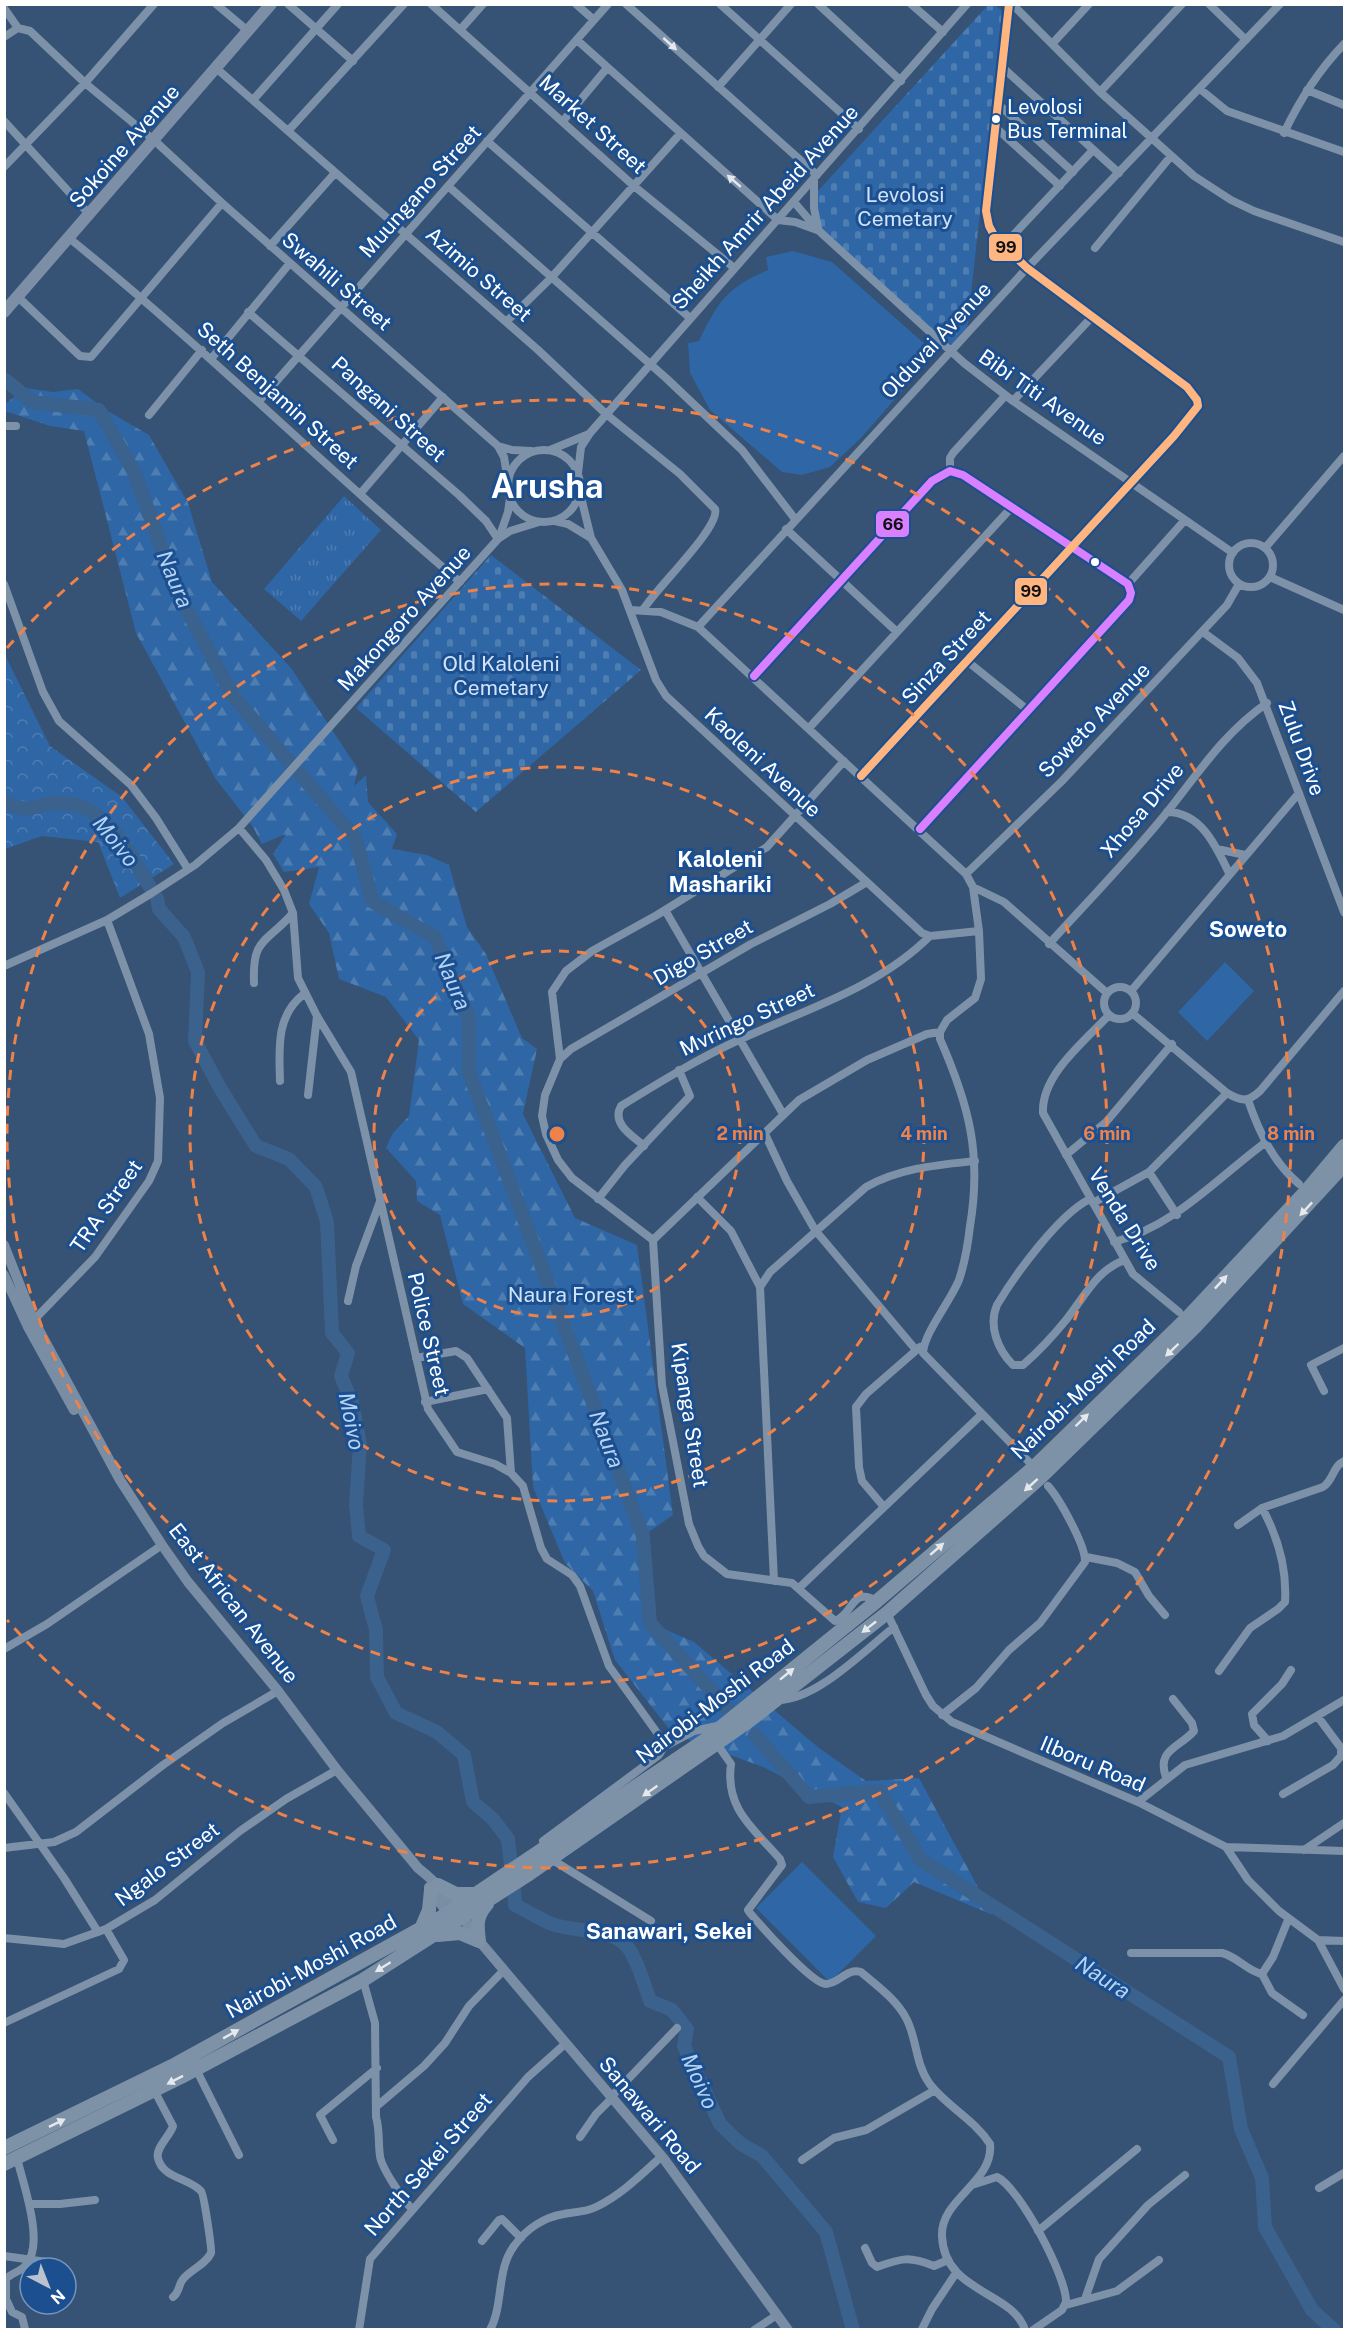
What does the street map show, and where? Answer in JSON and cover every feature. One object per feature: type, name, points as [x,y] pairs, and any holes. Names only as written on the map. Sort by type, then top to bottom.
[{"type":"highway","name":"Nairobi-Moshi Road","points":[[456,1914],[476,1894],[724,1725],[1034,1467],[1186,1319],[1307,1190],[1344,1146]]},
{"type":"highway","name":"Nairobi-Moshi Road","points":[[4,2148],[176,2064],[427,1932],[456,1914],[497,1895],[717,1744],[887,1613],[1040,1478],[1187,1335],[1344,1165]]},
{"type":"highway","points":[[476,1894],[456,1894],[434,1888],[427,1932],[454,1932],[476,1937],[480,1912],[497,1895]]},
{"type":"highway","name":"Nairobi-Moshi Road","points":[[11,2161],[196,2069],[363,1980],[427,1932]]},
{"type":"main road","name":"Sokoine Avenue","points":[[4,312],[155,141],[271,4]]},
{"type":"street","points":[[4,167],[27,146],[85,83],[154,4]]},
{"type":"street","points":[[216,4],[248,32]]},
{"type":"street","points":[[288,4],[353,61]]},
{"type":"street","points":[[253,100],[338,4]]},
{"type":"street","points":[[288,131],[404,4]]},
{"type":"street","name":"Market Street","points":[[431,4],[634,186],[733,267]]},
{"type":"street","points":[[460,30],[483,4]]},
{"type":"street","points":[[576,4],[594,20]]},
{"type":"street","name":"Muungano Street","points":[[259,401],[487,141],[532,94],[608,4]]},
{"type":"street","points":[[577,40],[778,220],[795,222],[818,230],[814,208],[815,177],[626,4]]},
{"type":"street","points":[[720,4],[859,129]]},
{"type":"street","points":[[718,87],[791,4]]},
{"type":"street","points":[[818,4],[901,81]]},
{"type":"street","points":[[911,4],[943,32]]},
{"type":"street","name":"Sheikh Amrir Abeid Avenue","points":[[590,433],[733,267],[859,129],[967,4]]},
{"type":"street","points":[[1011,4],[1100,92],[1194,176],[1231,200],[1254,211],[1344,242]]},
{"type":"street","points":[[1011,4],[1001,66],[986,211],[990,231],[1027,268],[1091,318],[1013,401]]},
{"type":"street","points":[[1052,44],[1089,4]]},
{"type":"street","points":[[1100,92],[1182,4]]},
{"type":"street","points":[[1209,4],[1246,40]]},
{"type":"street","name":"Olduvai Avenue","points":[[698,627],[1027,268],[1280,4]]},
{"type":"street","points":[[4,8],[18,28],[4,37]]},
{"type":"street","name":"Swahili Street","points":[[18,28],[30,31],[85,83],[155,141],[270,246],[498,446]]},
{"type":"street","points":[[1284,133],[1306,90],[1344,44]]},
{"type":"street","points":[[1001,66],[1119,173]]},
{"type":"street","name":"Azimio Street","points":[[216,68],[406,233],[606,414],[703,495],[716,513],[705,536],[652,595],[643,610]]},
{"type":"street","points":[[563,121],[607,68]]},
{"type":"street","points":[[1200,89],[1227,111],[1284,133],[1344,152]]},
{"type":"street","points":[[1306,90],[1344,105]]},
{"type":"street","points":[[997,103],[1073,172]]},
{"type":"street","points":[[4,121],[90,215]]},
{"type":"street","points":[[994,126],[1060,186]]},
{"type":"street","points":[[506,322],[551,278],[680,134]]},
{"type":"street","points":[[487,141],[690,318]]},
{"type":"street","points":[[1003,246],[1093,150]]},
{"type":"street","points":[[1095,248],[1171,156]]},
{"type":"street","points":[[270,246],[335,173]]},
{"type":"street","points":[[448,186],[742,450],[795,519]]},
{"type":"street","name":"Bibi Titi Avenue","points":[[794,202],[818,230],[951,352],[1005,396],[1233,553]]},
{"type":"street","points":[[18,297],[80,356],[87,359],[95,355],[141,297],[222,203]]},
{"type":"street","name":"Seth Benjamin Street","points":[[69,238],[202,350],[460,582]]},
{"type":"street","points":[[211,358],[290,263]]},
{"type":"street","name":"Pangani Street","points":[[248,312],[467,502],[486,521],[498,539]]},
{"type":"street","name":"Sinza Street","points":[[861,776],[1197,410],[1197,400],[1187,387],[1091,318]]},
{"type":"street","points":[[149,415],[202,350]]},
{"type":"street","points":[[950,471],[950,458],[953,453],[1005,396]]},
{"type":"street","points":[[360,494],[443,397]]},
{"type":"street","points":[[4,426],[15,426]]},
{"type":"street","points":[[498,446],[512,450],[548,450],[562,447],[590,433]]},
{"type":"street","points":[[510,498],[521,514],[538,522],[554,520],[573,507],[580,493],[578,473],[581,447],[590,433]]},
{"type":"street","points":[[498,446],[506,463],[510,498],[506,519],[498,539]]},
{"type":"street","points":[[548,450],[566,457],[578,473]]},
{"type":"street","points":[[508,482],[518,461],[538,451]]},
{"type":"street","points":[[1265,548],[1344,456]]},
{"type":"street","points":[[754,676],[932,481],[950,471],[963,475],[1011,508],[1073,545],[1128,584],[1131,593],[1129,600],[920,829]]},
{"type":"street","name":"Kaoleni Avenue","points":[[580,493],[591,538],[613,573],[631,610],[656,680],[666,696],[922,933],[930,936]]},
{"type":"street","points":[[809,728],[1011,508]]},
{"type":"street","name":"Kaoleni Avenue","points":[[554,520],[568,524],[591,538]]},
{"type":"street","points":[[1128,584],[1185,521]]},
{"type":"street","name":"Makongoro Avenue","points":[[239,828],[498,539],[510,531],[538,522]]},
{"type":"street","points":[[786,529],[897,632]]},
{"type":"street","points":[[1252,543],[1265,548],[1272,559],[1270,577],[1256,587],[1239,584],[1230,570],[1233,553],[1252,543]]},
{"type":"street","points":[[1270,577],[1344,610]]},
{"type":"street","points":[[4,584],[44,692],[59,721],[131,785],[156,818],[188,869]]},
{"type":"street","name":"Soweto Avenue","points":[[966,874],[1062,781],[1203,632],[1227,605],[1239,584]]},
{"type":"street","points":[[631,610],[661,612],[698,627],[920,829],[966,874],[973,887],[979,931],[981,979],[970,1004],[947,1020],[940,1032],[940,1039],[961,1089],[975,1161],[974,1203],[965,1262],[947,1305],[923,1344],[866,1394],[856,1407],[857,1446],[862,1481],[884,1507]]},
{"type":"street","name":"Zulu Drive","points":[[1203,632],[1250,671],[1267,703],[1344,912]]},
{"type":"street","points":[[967,661],[1029,711]]},
{"type":"street","name":"Xhosa Drive","points":[[1049,944],[1167,812],[1219,745],[1251,714],[1267,703]]},
{"type":"street","points":[[844,761],[766,847],[665,910],[592,951],[566,971],[552,992],[560,1059],[545,1095],[542,1116],[546,1134],[558,1160],[572,1178],[653,1240],[765,1134],[783,1114],[813,1090],[867,1060],[927,1034],[940,1032]]},
{"type":"street","points":[[1131,991],[1299,793]]},
{"type":"street","points":[[1167,812],[1181,812],[1190,817],[1217,849],[1229,873]]},
{"type":"street","points":[[4,966],[107,920],[188,869],[239,828]]},
{"type":"street","name":"Police Street","points":[[239,828],[267,860],[284,890],[293,913],[296,969],[304,993],[351,1072],[382,1197],[426,1402],[434,1421],[457,1452],[480,1458],[511,1473]]},
{"type":"street","points":[[1217,849],[1245,855]]},
{"type":"street","name":"Digo Street","points":[[560,1059],[571,1048],[751,944],[831,904],[867,882]]},
{"type":"street","points":[[973,887],[1004,902],[1107,993]]},
{"type":"street","points":[[665,910],[783,1114]]},
{"type":"street","points":[[254,983],[254,958],[257,946],[277,931],[293,913]]},
{"type":"street","name":"TRA Street","points":[[31,1324],[95,1257],[149,1181],[158,1161],[160,1098],[149,1034],[107,920]]},
{"type":"street","points":[[930,936],[979,931]]},
{"type":"street","name":"Mvringo Street","points":[[644,1146],[624,1128],[617,1118],[621,1106],[679,1070],[879,976],[914,953],[930,936]]},
{"type":"street","points":[[1121,987],[1131,991],[1136,1001],[1132,1013],[1120,1019],[1109,1015],[1104,1003],[1107,993],[1121,987]]},
{"type":"street","points":[[1132,1013],[1172,1044],[1227,1093],[1238,1099],[1248,1100],[1260,1091],[1344,991]]},
{"type":"street","points":[[280,1081],[280,1051],[286,1011],[304,993]]},
{"type":"street","name":"Venda Drive","points":[[1109,1015],[1047,1086],[1042,1101],[1043,1113],[1114,1242],[1140,1282],[1179,1312]]},
{"type":"street","points":[[308,1095],[316,1016]]},
{"type":"street","points":[[1066,1155],[1106,1122],[1172,1044]]},
{"type":"street","points":[[598,1199],[690,1096],[679,1070]]},
{"type":"street","points":[[1125,1260],[1101,1275],[1066,1320],[1029,1360],[1020,1366],[1010,1362],[1002,1353],[996,1335],[994,1312],[997,1305],[1061,1220],[1075,1207],[1149,1172],[1227,1093]]},
{"type":"street","points":[[1248,1100],[1278,1164],[1299,1184]]},
{"type":"street","points":[[765,1134],[787,1181],[815,1230],[916,1350]]},
{"type":"street","points":[[1114,1242],[1146,1232],[1177,1215],[1226,1172],[1266,1142]]},
{"type":"street","points":[[761,1284],[815,1230],[866,1187],[885,1177],[911,1169],[975,1161]]},
{"type":"street","points":[[1149,1172],[1177,1215]]},
{"type":"street","points":[[348,1301],[356,1266],[382,1197]]},
{"type":"street","points":[[697,1197],[731,1231],[761,1284],[774,1581]]},
{"type":"street","name":"Kipanga Street","points":[[653,1240],[662,1384],[689,1524],[704,1556],[727,1574],[774,1581],[784,1580],[799,1588],[835,1621],[862,1596],[867,1595],[877,1600]]},
{"type":"street","points":[[4,1245],[31,1324]]},
{"type":"street","points":[[4,1275],[31,1324]]},
{"type":"street","name":"East African Avenue","points":[[31,1324],[85,1431],[188,1582],[278,1691],[337,1770],[434,1888]]},
{"type":"street","points":[[923,1344],[923,1353],[929,1362],[1034,1467]]},
{"type":"street","points":[[1324,1391],[1311,1365],[1344,1348]]},
{"type":"street","points":[[416,1358],[459,1352],[507,1418],[511,1473],[523,1486],[541,1548],[547,1559],[572,1575],[580,1586],[609,1666],[656,1731],[664,1747]]},
{"type":"street","points":[[426,1402],[488,1389]]},
{"type":"street","points":[[799,1588],[981,1415]]},
{"type":"street","points":[[1238,1526],[1262,1508],[1323,1487],[1329,1482],[1336,1466],[1344,1461]]},
{"type":"street","points":[[942,1715],[976,1688],[1009,1650],[1040,1623],[1081,1568],[1086,1557],[1056,1494],[1048,1486]]},
{"type":"street","points":[[1219,1671],[1250,1628],[1278,1610],[1285,1602],[1282,1559],[1274,1531],[1262,1508]]},
{"type":"street","points":[[4,1649],[26,1638],[162,1545]]},
{"type":"street","points":[[1086,1557],[1117,1563],[1135,1572],[1149,1596],[1165,1615]]},
{"type":"street","name":"Ilboru Road","points":[[887,1613],[926,1695],[942,1715],[971,1731],[1138,1802],[1226,1847],[1344,1851]]},
{"type":"street","points":[[775,1701],[800,1696],[818,1687],[894,1627]]},
{"type":"street","points":[[1268,1742],[1254,1725],[1252,1714],[1267,1695],[1282,1684],[1291,1670]]},
{"type":"street","points":[[4,1848],[41,1845],[76,1832],[172,1759],[278,1691]]},
{"type":"street","points":[[1166,1778],[1162,1764],[1166,1756],[1194,1731],[1192,1723],[1173,1699]]},
{"type":"street","points":[[1138,1802],[1185,1765],[1199,1759],[1268,1742],[1296,1731],[1344,1700]]},
{"type":"street","points":[[1283,1794],[1333,1765],[1341,1756],[1341,1748],[1318,1716]]},
{"type":"street","points":[[522,1864],[522,1857],[636,1774],[664,1747],[694,1731],[724,1725]]},
{"type":"street","points":[[717,1744],[731,1764],[729,1780],[732,1800],[740,1814],[780,1859],[782,1865],[751,1905],[748,1910],[750,1914],[808,1974],[822,1983],[829,1983],[849,1972],[861,1972],[895,2003],[909,2025],[919,2065],[935,2090],[972,2122],[990,2144],[989,2162],[943,2224],[942,2236],[948,2260],[956,2273],[1011,2311],[1025,2330]]},
{"type":"street","name":"Ngalo Street","points":[[4,1938],[64,1944],[106,1929],[156,1900],[240,1831],[286,1799],[337,1770]]},
{"type":"street","points":[[4,1793],[98,1932]]},
{"type":"street","points":[[1304,1850],[1344,1823]]},
{"type":"street","points":[[1226,1847],[1248,1880],[1288,1920],[1318,1940],[1344,1989]]},
{"type":"street","points":[[551,1859],[651,1921]]},
{"type":"street","name":"Sanawari Road","points":[[434,1888],[662,2157],[788,2330]]},
{"type":"street","points":[[1262,1974],[1273,1957],[1288,1920]]},
{"type":"street","points":[[4,2023],[119,1969],[124,1960],[106,1929]]},
{"type":"street","points":[[1318,1940],[1344,1941]]},
{"type":"street","points":[[1131,1953],[1222,1953],[1234,1956],[1255,1972],[1262,1974],[1272,1993],[1303,2015]]},
{"type":"street","points":[[377,2106],[424,2066],[445,2043],[469,2006],[504,1970]]},
{"type":"street","points":[[363,1980],[375,2023],[380,2158],[400,2195],[412,2209]]},
{"type":"street","points":[[1273,2084],[1344,2000]]},
{"type":"street","points":[[580,2137],[596,2114],[677,2028]]},
{"type":"street","name":"North Sekei Street","points":[[359,2330],[370,2259],[528,2077],[565,2044]]},
{"type":"street","points":[[333,2140],[320,2115],[377,2068]]},
{"type":"street","points":[[196,2069],[239,2155]]},
{"type":"street","points":[[154,2090],[173,2126],[159,2150],[158,2158],[164,2168],[196,2187],[203,2195],[206,2228],[212,2247],[210,2254],[184,2278],[172,2297]]},
{"type":"street","points":[[802,2160],[834,2138],[866,2130],[935,2090]]},
{"type":"street","points":[[1038,2230],[1137,2149]]},
{"type":"street","points":[[492,2328],[506,2260],[521,2238],[550,2217],[593,2209],[632,2183],[662,2157]]},
{"type":"street","points":[[11,2161],[29,2204],[34,2234],[30,2256]]},
{"type":"street","points":[[1320,2188],[1344,2174]]},
{"type":"street","points":[[1086,2299],[1099,2259],[1148,2205],[1185,2175]]},
{"type":"street","points":[[972,2186],[997,2177],[1021,2202],[1056,2266],[1066,2297],[1066,2305]]},
{"type":"street","points":[[29,2204],[60,2205],[95,2200]]},
{"type":"street","points":[[482,2241],[502,2219],[521,2238]]},
{"type":"street","points":[[865,2248],[872,2263],[877,2266],[908,2258],[918,2259],[934,2266],[948,2260]]},
{"type":"street","points":[[1033,2330],[1066,2305],[1117,2291],[1159,2260]]},
{"type":"street","points":[[18,2270],[8,2276],[6,2283],[9,2309],[18,2315]]},
{"type":"street","points":[[922,2329],[932,2309],[956,2273]]},
{"type":"street","points":[[754,2330],[777,2315]]},
{"type":"green space","name":"Levolosi Cemetary","points":[[988,5],[995,5],[1002,11],[966,340],[957,350],[818,231],[818,191]]},
{"type":"green space","points":[[793,251],[832,262],[935,353],[861,438],[830,467],[802,475],[782,472],[710,410],[690,373],[688,343],[699,341],[712,315],[734,289],[768,270],[766,257]]},
{"type":"green space","name":"Naura Forest","points":[[26,388],[53,392],[78,389],[106,410],[149,435],[188,503],[212,582],[291,668],[358,769],[354,786],[366,775],[368,802],[397,834],[392,849],[427,855],[449,865],[467,927],[486,954],[522,1038],[537,1049],[523,1114],[575,1218],[637,1245],[673,1515],[643,1536],[650,1623],[694,1642],[819,1748],[866,1781],[919,1778],[993,1915],[914,1882],[886,1908],[858,1902],[833,1857],[842,1807],[763,1767],[673,1734],[615,1660],[593,1591],[565,1563],[533,1487],[525,1348],[463,1304],[440,1215],[417,1201],[416,1181],[386,1148],[393,1133],[409,1116],[419,1040],[386,997],[339,979],[329,933],[309,904],[319,867],[284,872],[273,854],[286,834],[262,844],[253,827],[215,778],[136,633],[84,431],[50,426],[5,411],[5,404]]},
{"type":"green space","points":[[344,496],[381,530],[301,621],[264,589]]},
{"type":"green space","name":"Old Kaloleni Cemetary","points":[[491,555],[641,670],[476,812],[356,708]]},
{"type":"green space","points":[[5,655],[50,746],[122,797],[174,864],[120,898],[98,842],[42,836],[5,849]]},
{"type":"green space","points":[[1225,962],[1254,991],[1207,1041],[1178,1012]]},
{"type":"green space","points":[[802,1862],[876,1936],[830,1982],[756,1908]]},
{"type":"waterway","name":"Naura","points":[[4,379],[33,402],[99,410],[134,472],[178,593],[232,695],[355,838],[373,902],[435,937],[469,1018],[469,1073],[643,1536],[650,1623],[728,1709]]},
{"type":"waterway","name":"Moivo","points":[[4,802],[20,808],[58,803],[74,804],[89,810],[114,831],[150,887]]},
{"type":"waterway","name":"Moivo","points":[[157,898],[159,909],[184,937],[198,972],[195,1041],[220,1088],[256,1146],[289,1159],[316,1187],[327,1222],[332,1333],[348,1353],[341,1376],[352,1402],[360,1444],[356,1505],[359,1536],[384,1550],[367,1596],[376,1630],[377,1677],[396,1713],[437,1732],[464,1755],[473,1802],[493,1819],[508,1839],[511,1866]]},
{"type":"waterway","name":"Naura","points":[[755,1735],[809,1797],[879,1791],[921,1860],[1229,2057],[1241,2129],[1262,2178],[1265,2227],[1312,2310],[1334,2330]]},
{"type":"waterway","name":"Moivo","points":[[514,1889],[515,1905],[552,1924],[614,1937],[629,1949],[650,2001],[672,2010],[687,2029],[684,2046],[720,2124],[741,2144],[762,2156],[826,2232],[853,2330]]},
{"type":"transit line","name":"99","points":[[861,776],[1174,436],[1198,406],[1197,400],[1187,387],[1027,268],[995,237],[989,226],[986,211],[1009,4]]},
{"type":"transit line","name":"66","points":[[754,676],[932,481],[950,471],[963,475],[1128,584],[1131,593],[1129,600],[920,829]]},
{"type":"place","name":"Levolosi Bus Terminal","points":[[996,119]]},
{"type":"district","name":"Arusha","points":[[547,486]]},
{"type":"district","name":"Kaloleni Mashariki","points":[[720,872]]},
{"type":"district","name":"Soweto","points":[[1248,929]]},
{"type":"district","name":"Sanawari, Sekei","points":[[669,1931]]}]
